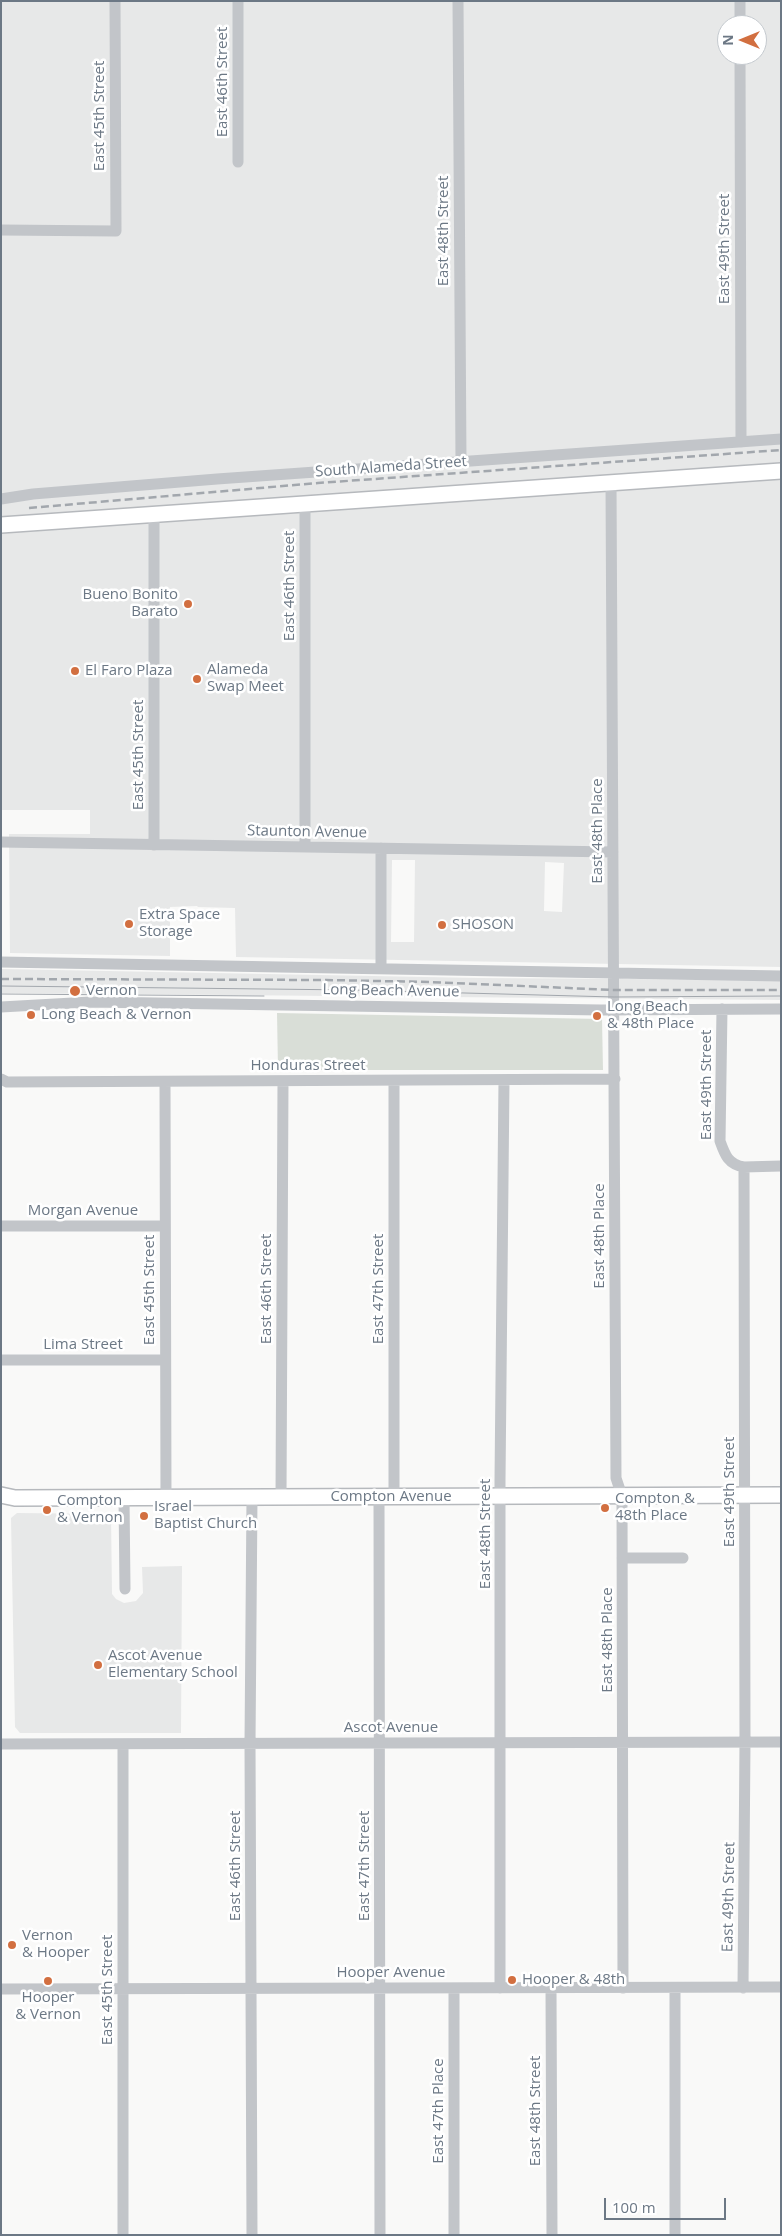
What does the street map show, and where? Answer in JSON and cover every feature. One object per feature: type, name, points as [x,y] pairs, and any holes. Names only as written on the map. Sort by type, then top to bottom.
[{"type":"main road","name":"South Alameda Street","points":[[1,525],[781,471]]},
{"type":"main road","name":"Compton Avenue","points":[[1,1495],[15,1498],[386,1498],[781,1495]]},
{"type":"street","name":"East 45th Street","points":[[1,230],[116,231],[115,1]]},
{"type":"street","name":"East 46th Street","points":[[238,1],[238,162]]},
{"type":"street","name":"East 48th Street","points":[[458,1],[461,461]]},
{"type":"street","points":[[740,1],[740,15]]},
{"type":"street","name":"East 49th Street","points":[[740,65],[741,442]]},
{"type":"street","name":"South Alameda Street","points":[[1,499],[33,494],[461,461],[781,439]]},
{"type":"street","name":"East 48th Place","points":[[611,483],[616,1478],[622,1496],[624,1742],[623,1988]]},
{"type":"street","name":"East 46th Street","points":[[305,504],[305,847]]},
{"type":"street","name":"East 45th Street","points":[[154,515],[154,845]]},
{"type":"street","name":"Staunton Avenue","points":[[1,842],[613,852]]},
{"type":"street","points":[[381,848],[381,968]]},
{"type":"street","name":"Long Beach Avenue","points":[[1,962],[781,976]]},
{"type":"street","name":"Long Beach Avenue","points":[[1,1007],[91,1002],[615,1009],[781,1009]]},
{"type":"street","name":"East 49th Street","points":[[722,1009],[720,1141],[725,1157],[734,1165],[744,1166],[745,1742],[743,1988]]},
{"type":"street","name":"Honduras Street","points":[[1,1080],[7,1082],[165,1082],[615,1079]]},
{"type":"street","name":"East 48th Street","points":[[500,1988],[500,1497],[504,1080]]},
{"type":"street","name":"East 46th Street","points":[[281,1497],[283,1081]]},
{"type":"street","name":"East 47th Street","points":[[380,2235],[379,1743],[394,1081]]},
{"type":"street","name":"East 45th Street","points":[[165,1082],[166,1497]]},
{"type":"street","points":[[744,1166],[781,1166]]},
{"type":"street","name":"Morgan Avenue","points":[[1,1226],[165,1226]]},
{"type":"street","name":"Lima Street","points":[[1,1360],[165,1360]]},
{"type":"street","name":"East 46th Street","points":[[252,1497],[250,1744],[252,2235]]},
{"type":"street","points":[[124,1498],[125,1589]]},
{"type":"street","points":[[622,1558],[683,1558]]},
{"type":"street","name":"Ascot Avenue","points":[[1,1744],[781,1742]]},
{"type":"street","name":"East 45th Street","points":[[123,1744],[123,2235]]},
{"type":"street","name":"Hooper Avenue","points":[[1,1989],[781,1987]]},
{"type":"street","name":"East 47th Place","points":[[454,1988],[454,2235]]},
{"type":"street","name":"East 48th Street","points":[[551,1988],[552,2235]]},
{"type":"street","points":[[675,1988],[675,2235]]},
{"type":"shaded area","points":[[1,1],[781,1],[781,967],[236,957],[235,908],[197,906],[170,907],[170,956],[10,953],[9,834],[90,834],[90,810],[1,810]],"holes":[[[392,860],[415,860],[414,942],[391,942]],[[545,862],[564,863],[562,912],[544,911]]]},
{"type":"shaded area","points":[[1,969],[479,978],[781,980],[781,1000],[1,993]]},
{"type":"shaded area","points":[[277,1013],[602,1019],[603,1070],[278,1070]]},
{"type":"shaded area","name":"Ascot Avenue Elementary School","points":[[17,1513],[111,1514],[112,1594],[116,1599],[124,1603],[136,1601],[143,1593],[142,1567],[182,1566],[181,1733],[20,1733],[15,1727],[11,1518]]},
{"type":"tram line","points":[[1,986],[353,990],[614,997],[781,996]]},
{"type":"tram line","points":[[1,994],[264,996]]},
{"type":"railway","points":[[29,508],[318,483],[781,450]]},
{"type":"railway","points":[[1,979],[326,980],[430,982],[614,990],[781,990]]},
{"type":"place","name":"Bueno Bonito Barato","points":[[188,604]]},
{"type":"place","name":"El Faro Plaza","points":[[75,671]]},
{"type":"place","name":"Alameda Swap Meet","points":[[197,679]]},
{"type":"place","name":"Extra Space Storage","points":[[129,924]]},
{"type":"place","name":"SHOSON","points":[[442,925]]},
{"type":"place","name":"Vernon","points":[[75,991]]},
{"type":"place","name":"Long Beach & Vernon","points":[[31,1015]]},
{"type":"place","name":"Long Beach & 48th Place","points":[[597,1016]]},
{"type":"place","name":"Compton & 48th Place","points":[[605,1508]]},
{"type":"place","name":"Compton & Vernon","points":[[47,1510]]},
{"type":"place","name":"Israel Baptist Church","points":[[144,1516]]},
{"type":"place","name":"Ascot Avenue Elementary School","points":[[98,1665]]},
{"type":"place","name":"Vernon & Hooper","points":[[12,1945]]},
{"type":"place","name":"Hooper & 48th","points":[[512,1980]]},
{"type":"place","name":"Hooper & Vernon","points":[[48,1981]]}]
